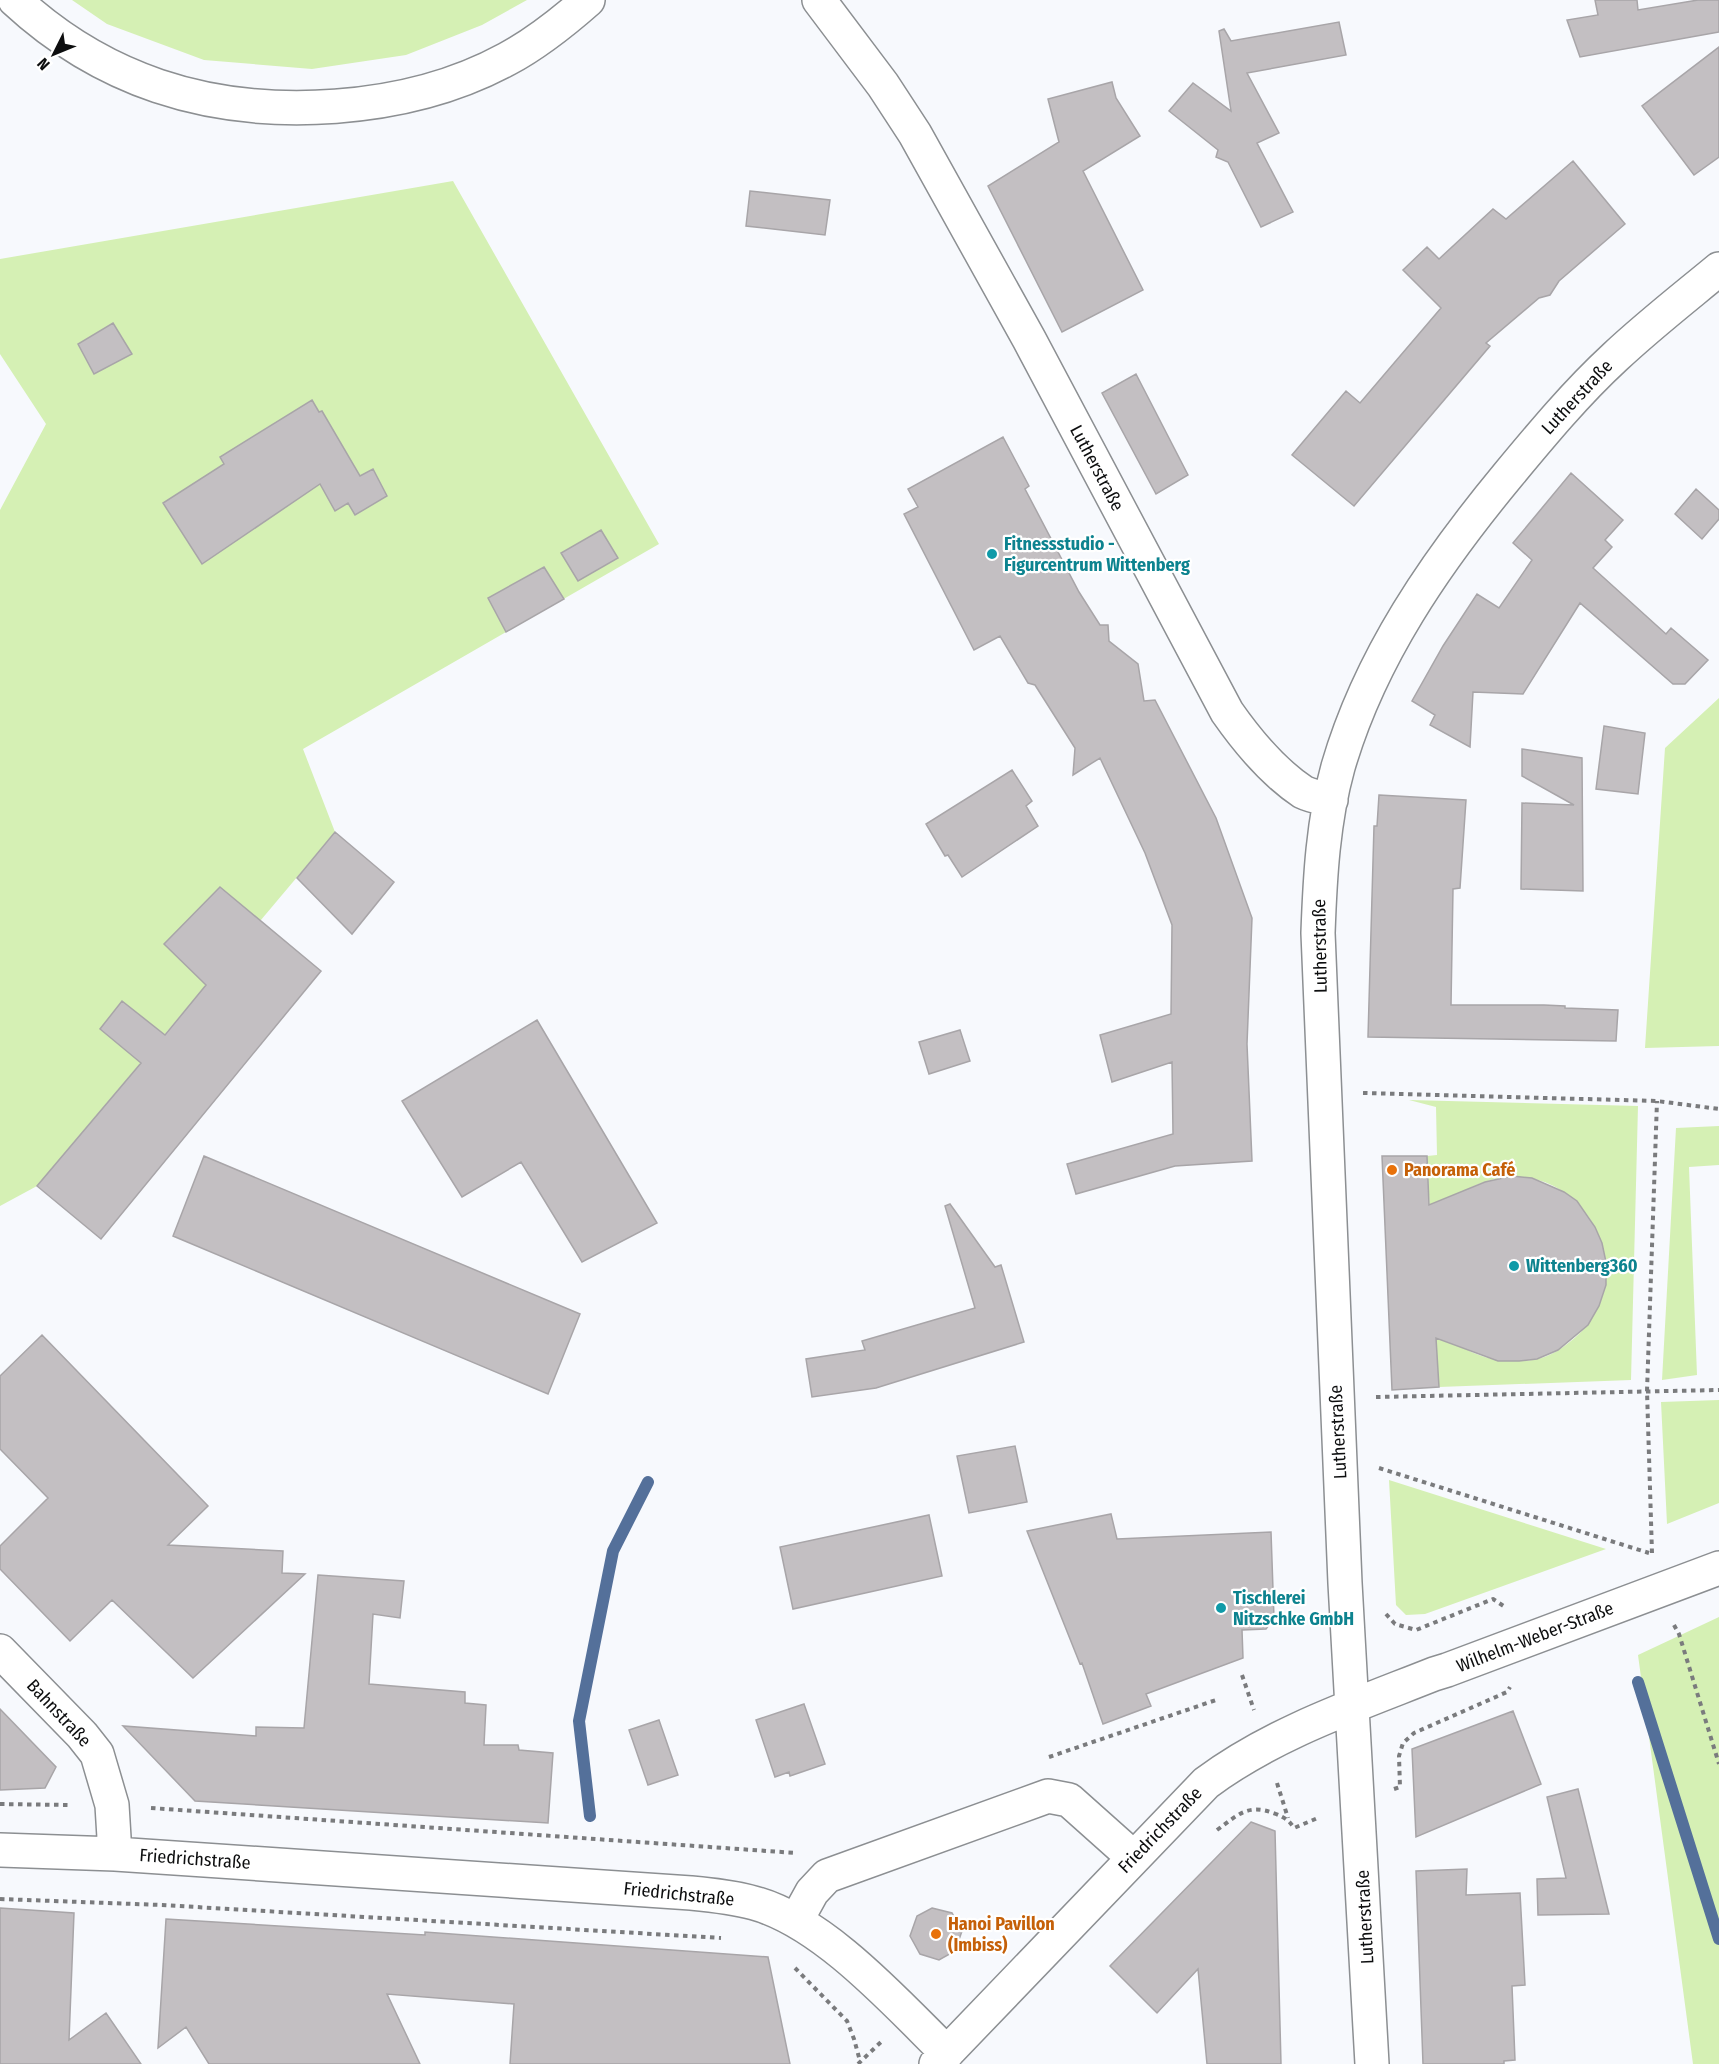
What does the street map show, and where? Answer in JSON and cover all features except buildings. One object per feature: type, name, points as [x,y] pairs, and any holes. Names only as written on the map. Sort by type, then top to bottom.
[{"type":"street","points":[[15,0],[50,29],[86,53],[158,86],[220,100],[284,107],[324,106],[395,98],[465,78],[506,60],[531,45],[558,26],[588,0]]},
{"type":"street","name":"Lutherstraße","points":[[819,0],[877,75],[915,134],[1029,339],[1227,712],[1249,741],[1284,777],[1305,793],[1331,800]]},
{"type":"street","name":"Lutherstraße","points":[[1372,2064],[1352,1707],[1318,933],[1324,833],[1347,739],[1368,686],[1395,634],[1449,548],[1530,448],[1577,395],[1616,357],[1719,269]]},
{"type":"street","name":"Wilhelm-Weber-Straße","points":[[1352,1707],[1719,1568]]},
{"type":"street","name":"Bahnstraße","points":[[0,1651],[82,1735],[97,1754],[112,1805],[115,1854]]},
{"type":"street","name":"Friedrichstraße","points":[[0,1850],[115,1854],[691,1893],[755,1903],[796,1921],[838,1950],[942,2058],[1206,1783],[1221,1772],[1287,1736],[1352,1707]]},
{"type":"street","points":[[796,1921],[812,1892],[827,1876],[1048,1796],[1069,1800],[1134,1858]]},
{"type":"path","points":[[1362,1093],[1657,1101],[1719,1109]]},
{"type":"path","points":[[1657,1101],[1647,1391],[1655,1592],[1679,1634],[1719,1764]]},
{"type":"path","points":[[1375,1397],[1719,1390]]},
{"type":"path","points":[[1378,1468],[1652,1554]]},
{"type":"path","points":[[1384,1612],[1395,1624],[1416,1630]]},
{"type":"path","points":[[1209,1838],[1246,1810],[1261,1808],[1288,1819],[1294,1828],[1358,1800],[1400,1787],[1399,1756],[1403,1743],[1414,1733],[1508,1692],[1541,1634]]},
{"type":"path","points":[[1048,1757],[1216,1700]]},
{"type":"path","points":[[0,1804],[112,1805],[757,1851],[795,1853],[806,1849]]},
{"type":"path","points":[[0,1899],[162,1905],[728,1938]]},
{"type":"path","points":[[792,1963],[847,2021],[860,2061],[858,2064]]},
{"type":"green space","points":[[72,0],[527,0],[482,25],[406,55],[312,69],[204,60],[107,24]]},
{"type":"green space","points":[[453,181],[659,544],[303,749],[335,832],[37,1186],[0,1206],[0,510],[46,424],[0,354],[0,259]]},
{"type":"green space","points":[[1719,698],[1719,1046],[1645,1048],[1665,748]]},
{"type":"green space","points":[[1409,1100],[1638,1106],[1631,1380],[1439,1387],[1434,1317],[1455,1341],[1475,1354],[1513,1361],[1545,1357],[1563,1347],[1579,1334],[1598,1308],[1606,1281],[1604,1252],[1594,1226],[1577,1203],[1554,1186],[1526,1178],[1495,1179],[1466,1190],[1451,1204],[1431,1232],[1427,1156],[1437,1155],[1436,1107]]},
{"type":"green space","points":[[1719,1126],[1719,1165],[1689,1167],[1697,1375],[1662,1380],[1676,1128]]},
{"type":"green space","points":[[1719,1400],[1719,1503],[1667,1524],[1661,1402]]},
{"type":"green space","points":[[1389,1480],[1606,1549],[1425,1614],[1406,1615],[1396,1605]]},
{"type":"green space","points":[[1719,1617],[1719,2064],[1693,2064],[1638,1655]]},
{"type":"waterway","points":[[590,1816],[579,1721],[613,1551],[648,1482]]},
{"type":"waterway","points":[[1638,1682],[1719,1939]]},
{"type":"place","name":"Fitnessstudio - Figurcentrum Wittenberg","points":[[992,554]]},
{"type":"place","name":"Panorama Café","points":[[1392,1170]]},
{"type":"place","name":"Wittenberg360","points":[[1514,1266]]},
{"type":"place","name":"Tischlerei Nitzschke GmbH","points":[[1221,1608]]},
{"type":"place","name":"Hanoi Pavillon (Imbiss)","points":[[936,1934]]}]
